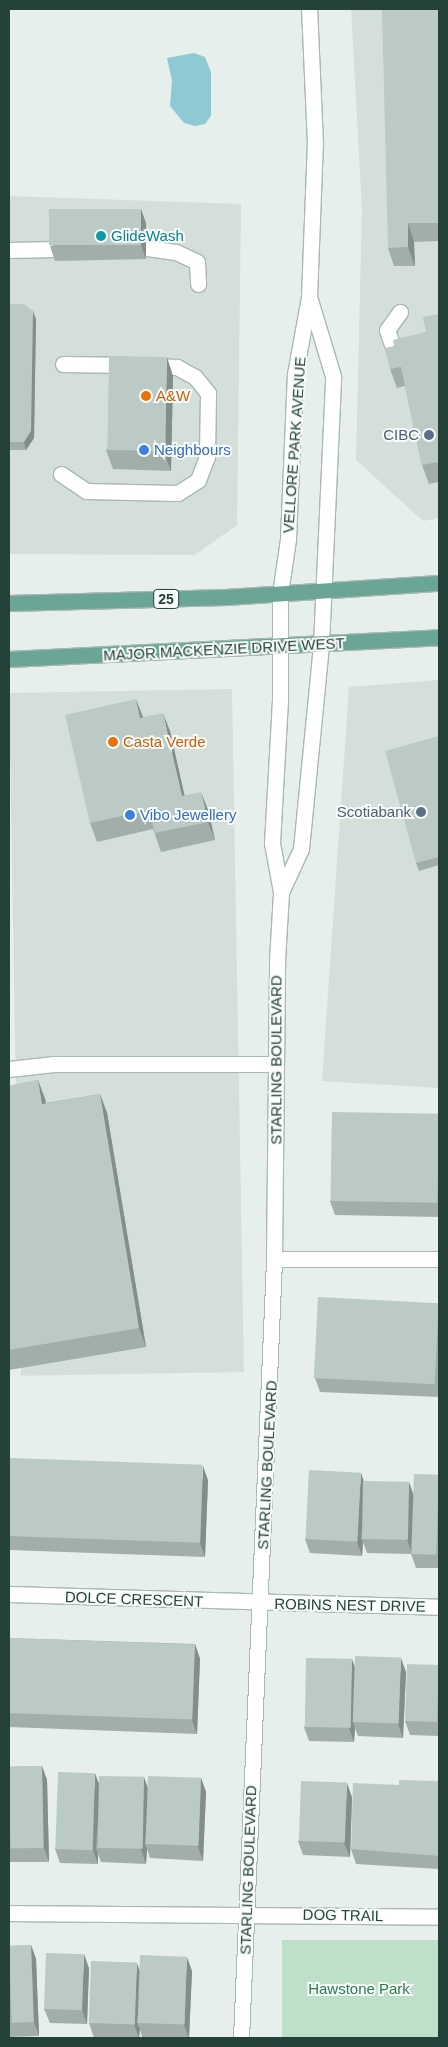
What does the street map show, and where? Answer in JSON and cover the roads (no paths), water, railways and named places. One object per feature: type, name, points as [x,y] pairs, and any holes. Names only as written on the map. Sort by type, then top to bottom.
[{"type":"main road","name":"25","points":[[9,603],[280,594],[439,584]]},
{"type":"main road","name":"MAJOR MACKENZIE DRIVE WEST","points":[[9,659],[280,648],[439,638]]},
{"type":"street","name":"VELLORE PARK AVENUE","points":[[280,594],[288,539],[295,374],[309,297],[315,144],[310,9]]},
{"type":"street","points":[[147,248],[176,252],[196,262],[198,284]]},
{"type":"street","points":[[9,250],[55,249]]},
{"type":"street","name":"VELLORE PARK AVENUE","points":[[309,297],[333,376],[324,592]]},
{"type":"street","points":[[400,312],[386,330],[393,347],[405,352],[423,346]]},
{"type":"street","points":[[61,474],[86,491],[178,493],[198,480],[207,457],[208,421],[208,393],[195,377],[177,367],[63,364]]},
{"type":"street","name":"STARLING BOULEVARD","points":[[281,892],[301,849],[321,645],[324,592]]},
{"type":"street","name":"STARLING BOULEVARD","points":[[241,2038],[274,1259],[276,1064],[281,892],[272,843],[280,648],[280,594]]},
{"type":"street","points":[[9,1069],[54,1064],[276,1064]]},
{"type":"street","points":[[274,1259],[439,1259]]},
{"type":"street","name":"DOLCE CRESCENT","points":[[9,1594],[260,1604]]},
{"type":"street","name":"ROBINS NEST DRIVE","points":[[260,1604],[439,1607]]},
{"type":"street","points":[[9,1913],[246,1913]]},
{"type":"street","name":"DOG TRAIL","points":[[246,1913],[439,1917]]},
{"type":"water","points":[[194,53],[205,57],[211,72],[211,116],[205,124],[195,126],[184,123],[170,106],[172,81],[167,58]]},
{"type":"place","name":"GlideWash","points":[[101,236]]},
{"type":"place","name":"A&W","points":[[146,396]]},
{"type":"place","name":"CIBC","points":[[429,435]]},
{"type":"place","name":"Neighbours","points":[[144,450]]},
{"type":"place","name":"Casta Verde","points":[[113,742]]},
{"type":"place","name":"Scotiabank","points":[[421,812]]},
{"type":"place","name":"Vibo Jewellery","points":[[130,815]]},
{"type":"park label","name":"Hawstone Park","points":[[359,1989]]}]
